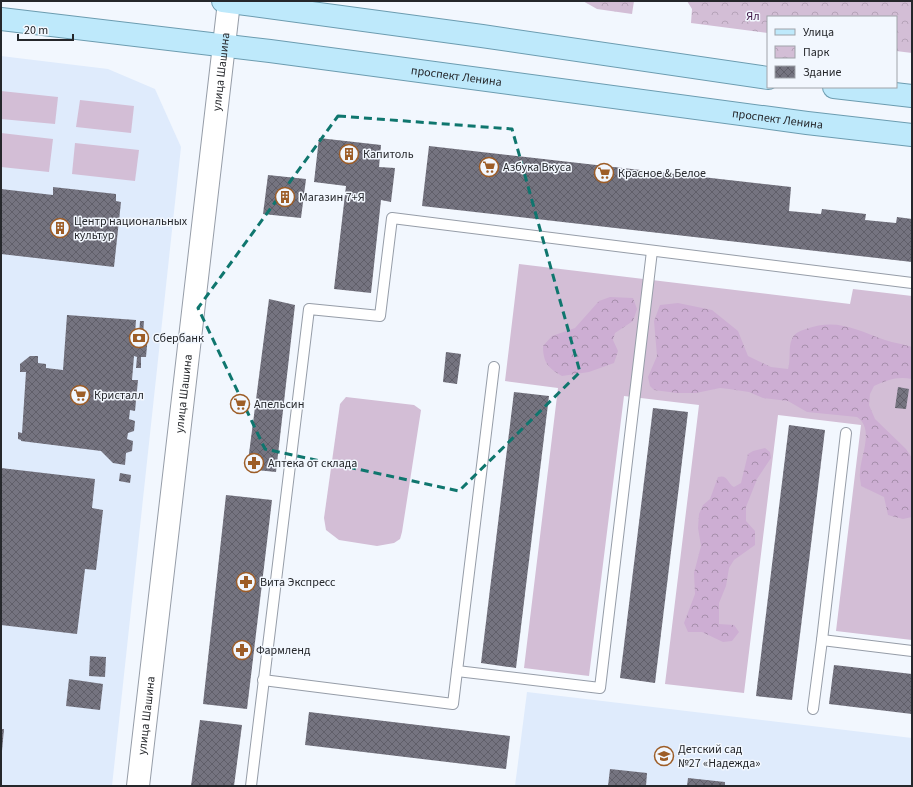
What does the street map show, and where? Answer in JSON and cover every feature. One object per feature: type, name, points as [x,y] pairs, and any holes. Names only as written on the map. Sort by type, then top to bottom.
[{"type":"main road","points":[[226,1],[482,36],[767,78]]},
{"type":"main road","name":"проспект Ленина","points":[[1,19],[224,46],[799,122],[912,135]]},
{"type":"main road","points":[[843,88],[912,96]]},
{"type":"street","name":"улица Шашина","points":[[138,786],[224,46],[226,1]]},
{"type":"lane","points":[[251,786],[309,309],[380,316],[392,218],[912,283]]},
{"type":"lane","points":[[457,671],[600,688],[652,251]]},
{"type":"lane","points":[[264,680],[453,704],[494,367]]},
{"type":"lane","points":[[813,709],[846,433]]},
{"type":"lane","points":[[822,640],[912,651]]},
{"type":"highlighted area","points":[[338,116],[512,129],[580,372],[459,491],[265,449],[198,308]]},
{"type":"shaded area","points":[[1,56],[108,69],[155,89],[181,147],[112,786],[1,786]]},
{"type":"shaded area","name":"Детский сад №27 «Надежда»","points":[[527,692],[912,738],[912,786],[515,786]]},
{"type":"green space","points":[[583,1],[634,1],[632,14],[597,9]]},
{"type":"green space","name":"Ял","points":[[687,1],[912,1],[912,53],[897,51],[897,16],[767,16],[767,33],[691,23],[692,9]]},
{"type":"green space","points":[[1,91],[58,97],[55,124],[1,119]]},
{"type":"green space","points":[[80,100],[134,106],[131,133],[76,127]]},
{"type":"green space","points":[[1,133],[53,139],[49,172],[1,167]]},
{"type":"green space","points":[[75,143],[139,150],[135,181],[72,174]]},
{"type":"green space","points":[[519,264],[850,304],[853,289],[912,296],[912,640],[836,631],[861,425],[778,415],[744,693],[665,684],[699,405],[624,396],[589,676],[524,668],[558,388],[505,381]]},
{"type":"green space","points":[[610,297],[633,298],[637,309],[633,321],[615,333],[613,340],[618,351],[614,363],[589,372],[562,376],[553,370],[545,360],[543,346],[552,336],[575,328],[599,301]]},
{"type":"green space","points":[[678,303],[712,310],[738,331],[748,356],[771,367],[788,369],[790,345],[793,337],[799,331],[817,326],[837,325],[855,329],[885,340],[912,347],[912,379],[893,379],[874,386],[870,394],[869,405],[875,419],[906,449],[912,458],[912,517],[903,519],[888,515],[884,497],[861,486],[860,475],[866,436],[862,422],[857,417],[807,412],[788,401],[763,398],[749,392],[729,389],[720,388],[696,393],[677,393],[654,390],[650,386],[648,377],[657,356],[654,321],[660,305]]},
{"type":"green space","points":[[346,397],[414,405],[421,410],[402,532],[400,539],[394,543],[377,546],[339,540],[326,530],[324,518],[340,404]]},
{"type":"green space","points":[[765,448],[770,452],[771,458],[757,479],[746,507],[746,521],[755,531],[755,545],[734,560],[729,568],[726,586],[719,603],[719,624],[734,625],[739,632],[732,641],[723,642],[702,632],[688,632],[684,623],[695,594],[694,573],[701,546],[698,528],[699,514],[703,505],[710,499],[718,477],[721,476],[726,478],[734,487],[741,483],[748,454]]},
{"type":"building","points":[[319,138],[381,145],[379,167],[395,168],[391,202],[381,200],[371,293],[334,289],[346,186],[314,182]]},
{"type":"building","points":[[429,146],[791,187],[789,211],[821,214],[822,209],[866,214],[865,220],[896,223],[897,217],[912,219],[912,262],[422,206]]},
{"type":"building","name":"Магазин 7+Я","points":[[268,175],[306,179],[301,218],[263,214]]},
{"type":"building","name":"Центр национальных культур","points":[[53,187],[116,194],[116,201],[121,202],[114,267],[1,254],[1,189],[53,195]]},
{"type":"building","points":[[269,299],[295,305],[276,472],[247,469]]},
{"type":"building","name":"Кристалл","points":[[67,315],[136,320],[135,334],[139,335],[140,321],[144,321],[143,335],[148,335],[146,357],[141,357],[141,368],[136,368],[137,357],[134,356],[132,380],[138,380],[135,411],[130,410],[129,419],[135,421],[134,431],[128,433],[127,439],[133,441],[132,451],[126,453],[125,465],[113,463],[101,451],[21,441],[18,439],[18,432],[22,433],[26,372],[20,372],[20,364],[30,356],[38,356],[38,363],[46,364],[46,368],[63,370]]},
{"type":"building","points":[[446,352],[461,354],[457,384],[443,382]]},
{"type":"building","points":[[898,387],[909,389],[906,409],[895,408]]},
{"type":"building","points":[[514,392],[549,396],[516,668],[481,663]]},
{"type":"building","points":[[653,408],[688,412],[655,683],[620,678]]},
{"type":"building","points":[[789,425],[825,430],[792,700],[756,696]]},
{"type":"building","points":[[1,468],[95,479],[92,508],[103,510],[96,570],[85,569],[77,634],[1,625]]},
{"type":"building","points":[[120,473],[131,475],[130,483],[119,481]]},
{"type":"building","points":[[226,495],[272,500],[247,709],[203,704]]},
{"type":"building","points":[[90,656],[106,657],[105,677],[89,676]]},
{"type":"building","points":[[834,665],[912,674],[912,714],[829,704]]},
{"type":"building","points":[[69,679],[103,684],[100,710],[66,706]]},
{"type":"building","points":[[309,712],[510,736],[506,769],[305,745]]},
{"type":"building","points":[[200,720],[242,725],[234,786],[191,786]]},
{"type":"building","points":[[1,729],[4,729],[2,751],[1,751]]},
{"type":"building","points":[[610,769],[647,773],[646,786],[608,786]]},
{"type":"building","points":[[688,778],[725,782],[725,786],[687,786]]},
{"type":"place","name":"Капитоль","points":[[349,154]]},
{"type":"place","name":"Азбука Вкуса","points":[[489,167]]},
{"type":"place","name":"Красное & Белое","points":[[604,173]]},
{"type":"place","name":"Магазин 7+Я","points":[[285,197]]},
{"type":"place","name":"Центр национальных культур","points":[[60,228]]},
{"type":"place","name":"Сбербанк","points":[[139,338]]},
{"type":"place","name":"Кристалл","points":[[80,395]]},
{"type":"place","name":"Апельсин","points":[[240,404]]},
{"type":"place","name":"Аптека от склада","points":[[254,463]]},
{"type":"place","name":"Вита Экспресс","points":[[246,582]]},
{"type":"place","name":"Фармленд","points":[[242,650]]},
{"type":"place","name":"Детский сад №27 «Надежда»","points":[[664,756]]}]
